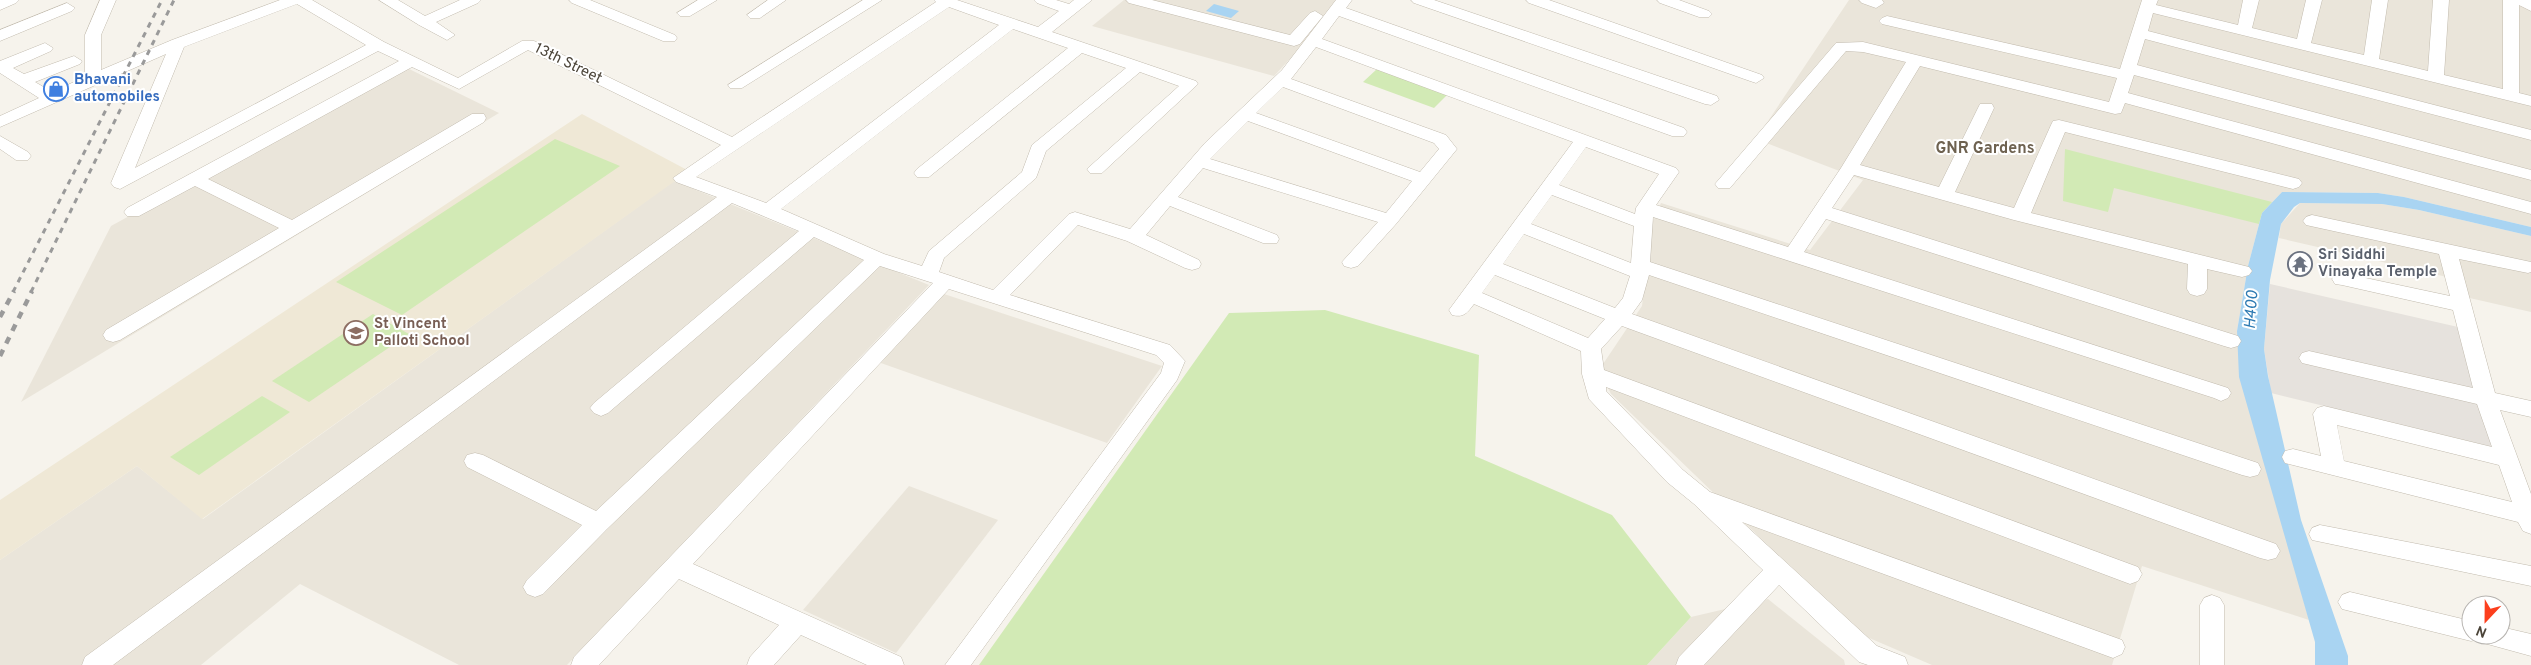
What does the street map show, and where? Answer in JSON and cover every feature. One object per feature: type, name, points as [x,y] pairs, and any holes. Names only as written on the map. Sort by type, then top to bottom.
[{"type":"street","points":[[0,5],[11,0]]},
{"type":"street","points":[[93,79],[93,35],[108,0]]},
{"type":"street","points":[[0,122],[145,56],[294,0]]},
{"type":"street","name":"13th Street","points":[[301,0],[378,46],[460,84],[528,44],[733,144]]},
{"type":"street","points":[[387,0],[446,35]]},
{"type":"street","points":[[424,22],[473,0]]},
{"type":"street","points":[[577,0],[668,38]]},
{"type":"street","points":[[685,13],[709,0]]},
{"type":"street","points":[[755,14],[778,0]]},
{"type":"street","points":[[736,84],[874,0]]},
{"type":"street","points":[[1042,0],[1070,10]]},
{"type":"street","points":[[1039,34],[1084,0]]},
{"type":"street","points":[[1134,0],[1294,41],[1314,16],[1334,7],[1678,132]]},
{"type":"street","points":[[1184,12],[1199,0]]},
{"type":"street","points":[[1419,0],[1711,100]]},
{"type":"street","points":[[1534,0],[1756,78]]},
{"type":"street","points":[[1665,0],[1704,14]]},
{"type":"street","points":[[2244,31],[2250,0]]},
{"type":"street","points":[[2303,45],[2314,0]]},
{"type":"street","points":[[2371,62],[2380,0]]},
{"type":"street","points":[[2436,78],[2441,0]]},
{"type":"street","points":[[2511,0],[2511,96]]},
{"type":"street","points":[[2521,0],[2531,6]]},
{"type":"street","points":[[957,665],[1170,375],[1175,361],[1163,350],[996,298],[877,258],[768,210],[682,178],[944,1],[1190,84],[1096,170]]},
{"type":"street","points":[[1724,184],[1842,46],[1863,47],[2115,109],[2149,4],[2181,8],[2244,31],[2531,101]]},
{"type":"street","points":[[1134,237],[1200,161],[1244,114],[1280,80],[1314,41],[1334,7]]},
{"type":"street","points":[[0,36],[67,8]]},
{"type":"street","points":[[1887,21],[2127,71],[2531,175]]},
{"type":"street","points":[[768,210],[1010,24]]},
{"type":"street","points":[[2139,33],[2531,135]]},
{"type":"street","points":[[1314,41],[1670,172],[1644,215],[1640,269],[1632,300],[1591,347],[1592,374],[1596,394],[1675,476],[1702,498],[1778,570],[1866,661],[1896,665]]},
{"type":"street","points":[[178,43],[120,183],[378,46]]},
{"type":"street","points":[[923,173],[1079,47]]},
{"type":"street","points":[[0,66],[45,48]]},
{"type":"street","points":[[22,81],[74,60]]},
{"type":"street","points":[[1792,256],[1850,168],[1915,60]]},
{"type":"street","points":[[133,212],[410,62]]},
{"type":"street","points":[[0,66],[51,99]]},
{"type":"street","points":[[582,665],[675,566],[938,277],[936,255],[1030,174],[1038,149],[1137,67]]},
{"type":"street","points":[[1280,80],[1440,139],[1448,149],[1390,220],[1351,262]]},
{"type":"street","points":[[2119,96],[2531,208]]},
{"type":"street","points":[[1944,195],[1986,108]]},
{"type":"street","points":[[1244,114],[1422,179]]},
{"type":"street","points":[[113,334],[478,118]]},
{"type":"street","points":[[2020,216],[2059,125],[2293,183]]},
{"type":"street","points":[[1583,140],[1464,302],[1591,347]]},
{"type":"street","points":[[0,141],[22,156]]},
{"type":"street","points":[[1200,161],[1390,220]]},
{"type":"street","points":[[1850,168],[2020,216],[2242,271]]},
{"type":"street","points":[[195,179],[293,228]]},
{"type":"street","points":[[1548,187],[1792,256],[2221,393]]},
{"type":"street","points":[[94,665],[730,196]]},
{"type":"street","points":[[1168,198],[1216,220],[1270,239]]},
{"type":"street","points":[[1821,211],[2231,341]]},
{"type":"street","points":[[996,298],[1075,218],[1134,237],[1192,264]]},
{"type":"street","points":[[2312,221],[2528,267]]},
{"type":"street","points":[[1520,226],[1640,269],[2250,470]]},
{"type":"street","points":[[601,408],[812,229]]},
{"type":"street","points":[[2448,251],[2486,399],[2529,520]]},
{"type":"street","points":[[535,587],[599,523],[877,258]]},
{"type":"street","points":[[2197,288],[2198,259]]},
{"type":"street","points":[[1490,266],[1619,317],[2268,551]]},
{"type":"street","points":[[2342,279],[2462,305]]},
{"type":"street","points":[[2309,358],[2531,409]]},
{"type":"street","points":[[1592,374],[2130,574]]},
{"type":"street","points":[[2334,467],[2324,414],[2507,459]]},
{"type":"street","points":[[2293,457],[2529,520]]},
{"type":"street","points":[[475,461],[599,523]]},
{"type":"street","points":[[1702,498],[2113,648]]},
{"type":"street","points":[[2320,534],[2531,576]]},
{"type":"street","points":[[675,566],[892,665]]},
{"type":"street","points":[[1688,665],[1778,570]]},
{"type":"street","points":[[2350,602],[2461,629]]},
{"type":"street","points":[[2212,605],[2212,665]]},
{"type":"street","points":[[759,665],[797,622]]},
{"type":"street","points":[[2511,640],[2531,645]]},
{"type":"shaded area","points":[[1124,0],[1336,0],[1302,46],[1274,76],[1092,26]]},
{"type":"shaded area","points":[[1849,0],[2531,0],[2531,227],[2404,197],[2378,193],[2282,192],[2262,213],[2248,266],[2237,331],[2282,523],[2309,620],[2142,566],[2112,665],[1932,665],[1860,634],[1611,394],[1599,370],[1642,306],[1653,221],[1661,203],[1810,250],[1863,180],[1756,139]]},
{"type":"shaded area","points":[[403,66],[499,113],[21,402],[111,226]]},
{"type":"shaded area","name":"St Vincent Palloti School","points":[[582,114],[689,171],[202,519],[137,466],[0,560],[0,500]]},
{"type":"shaded area","points":[[674,181],[929,285],[567,665],[459,665],[300,584],[201,665],[0,665],[0,560],[137,466],[203,519]]},
{"type":"shaded area","points":[[2300,203],[2382,204],[2419,210],[2531,236],[2531,312],[2452,294],[2447,277],[2279,238],[2281,224]]},
{"type":"shaded area","points":[[2270,284],[2458,327],[2493,447],[2271,393],[2264,349]]},
{"type":"shaded area","points":[[941,293],[1162,366],[1107,443],[878,362]]},
{"type":"shaded area","points":[[909,486],[998,520],[896,653],[803,610]]},
{"type":"shaded area","points":[[1768,599],[1844,660],[1845,665],[1647,665],[1691,617]]},
{"type":"green space","points":[[1377,69],[1448,94],[1434,108],[1363,82]]},
{"type":"green space","points":[[555,139],[620,166],[402,315],[336,282]]},
{"type":"green space","points":[[2065,149],[2272,202],[2262,213],[2259,224],[2114,188],[2108,212],[2063,201]]},
{"type":"green space","points":[[1325,310],[1479,355],[1475,456],[1612,515],[1691,617],[1647,665],[979,665],[1229,313]]},
{"type":"green space","points":[[373,314],[409,334],[309,402],[272,381]]},
{"type":"green space","points":[[262,396],[290,412],[199,475],[170,457]]},
{"type":"water","points":[[1214,4],[1239,11],[1231,18],[1206,11]]},
{"type":"water","name":"H400","points":[[2282,192],[2378,193],[2404,197],[2531,227],[2531,236],[2419,210],[2382,204],[2300,203],[2294,207],[2281,224],[2270,280],[2264,349],[2268,376],[2301,520],[2348,656],[2348,665],[2315,665],[2315,642],[2239,377],[2237,331],[2248,266],[2262,213]]},
{"type":"railway","points":[[13,292],[162,0]]},
{"type":"railway","points":[[31,292],[174,0]]},
{"type":"railway","points":[[0,317],[14,291]]},
{"type":"railway","points":[[0,356],[32,291]]},
{"type":"place","name":"Bhavani automobiles","points":[[56,89]]},
{"type":"place","name":"Sri Siddhi Vinayaka Temple","points":[[2300,264]]},
{"type":"place","name":"St Vincent Palloti School","points":[[356,333]]},
{"type":"district","name":"GNR Gardens","points":[[1985,149]]}]
